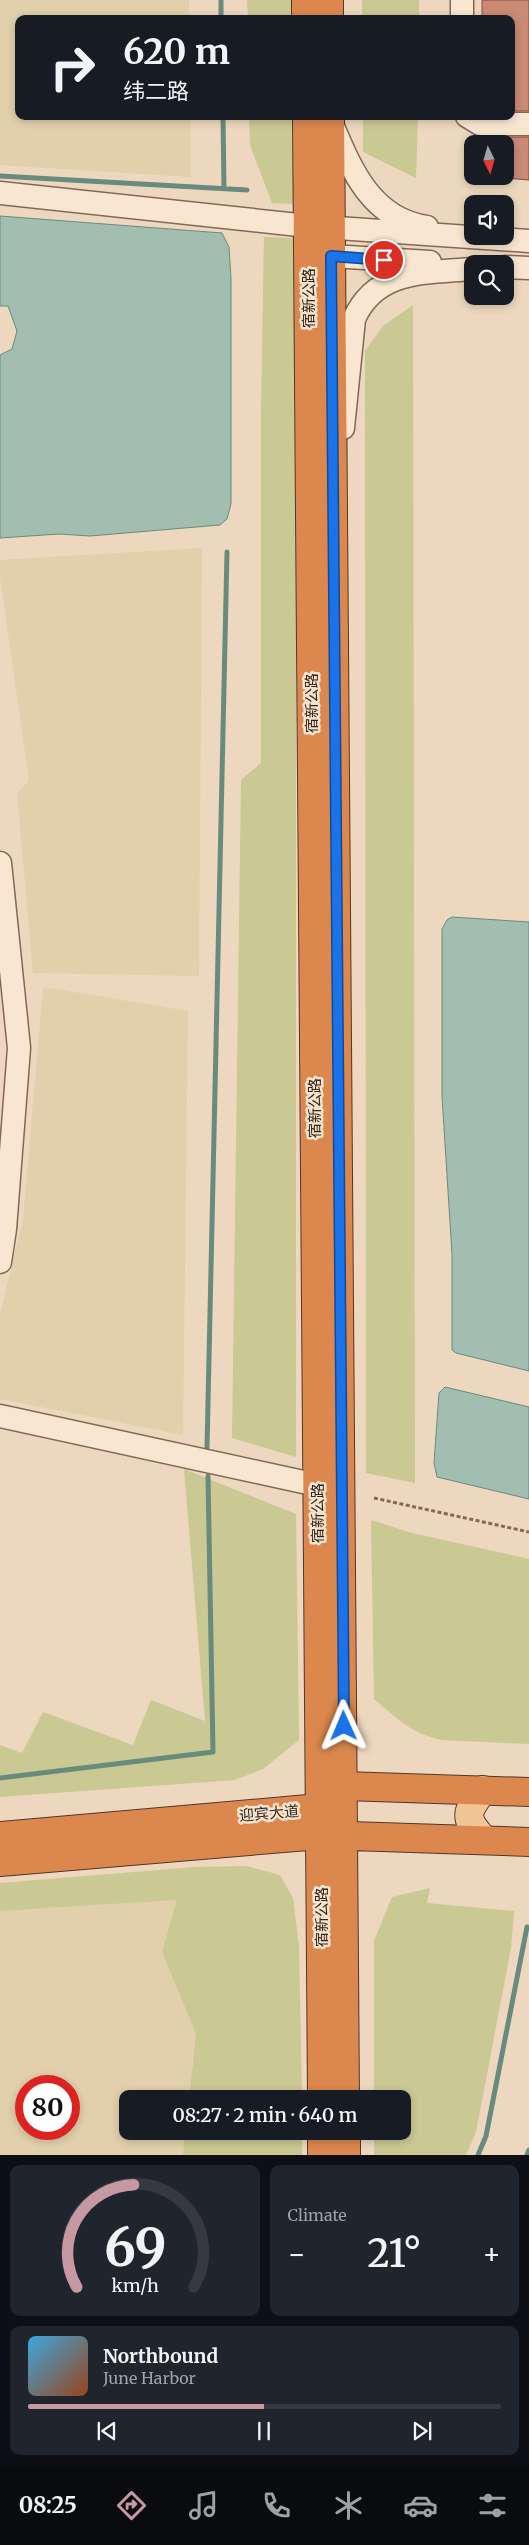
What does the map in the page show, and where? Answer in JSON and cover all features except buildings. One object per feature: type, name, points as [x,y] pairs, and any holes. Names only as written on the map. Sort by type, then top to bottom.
[{"type":"highway","points":[[306,0],[306,15]]},
{"type":"highway","points":[[329,0],[329,15]]},
{"type":"highway","name":"宿新公路","points":[[322,120],[319,227],[317,1485],[328,1826],[345,2090]]},
{"type":"highway","name":"宿新公路","points":[[319,227],[331,256],[344,1786],[328,1826],[322,2090]]},
{"type":"highway","points":[[344,1786],[529,1792]]},
{"type":"highway","name":"迎宾大道","points":[[328,1826],[344,1786]]},
{"type":"highway","name":"迎宾大道","points":[[0,1862],[328,1826]]},
{"type":"highway","name":"迎宾大道","points":[[0,1836],[328,1826],[484,1840],[529,1842]]},
{"type":"highway","points":[[322,2140],[322,2155]]},
{"type":"highway","points":[[346,2140],[346,2155]]},
{"type":"main road","points":[[484,1790],[474,1802],[469,1813],[470,1825],[484,1840]]},
{"type":"street","points":[[462,0],[462,15]]},
{"type":"street","points":[[323,120],[366,193],[378,204],[398,217],[421,226],[464,232]]},
{"type":"street","points":[[474,120],[480,124],[529,124]]},
{"type":"street","points":[[0,193],[319,227],[529,241]]},
{"type":"street","points":[[514,239],[529,241]]},
{"type":"street","points":[[331,256],[464,264]]},
{"type":"street","points":[[514,267],[529,268]]},
{"type":"street","points":[[334,576],[350,351],[354,319],[361,305],[374,290],[392,280],[411,274],[464,270]]},
{"type":"street","points":[[0,863],[8,1020],[19,1048],[6,1145],[0,1262]]},
{"type":"street","points":[[0,1416],[317,1485]]},
{"type":"path","points":[[374,1498],[529,1532]]},
{"type":"shaded area","points":[[0,0],[189,0],[189,15],[15,15],[15,120],[190,120],[191,177],[0,165]]},
{"type":"shaded area","points":[[247,0],[295,0],[295,15],[248,15]]},
{"type":"shaded area","points":[[362,0],[419,0],[419,15],[362,15]]},
{"type":"shaded area","points":[[249,120],[296,120],[296,204],[272,203],[250,145]]},
{"type":"shaded area","points":[[363,120],[418,120],[416,178],[363,152]]},
{"type":"shaded area","points":[[0,216],[222,233],[229,247],[231,279],[231,504],[227,519],[220,525],[90,536],[59,534],[0,538],[0,355],[12,349],[17,331],[8,306],[0,306]]},
{"type":"shaded area","points":[[264,237],[296,238],[296,1457],[232,1438],[241,780],[261,763],[261,413]]},
{"type":"shaded area","points":[[413,305],[415,1483],[366,1473],[365,351],[383,326]]},
{"type":"shaded area","points":[[202,548],[199,976],[33,973],[17,793],[29,781],[0,576],[0,560]]},
{"type":"shaded area","points":[[452,917],[529,922],[529,1371],[456,1353],[452,1350],[452,1254],[442,1096],[442,929],[447,920]]},
{"type":"shaded area","points":[[43,987],[188,1011],[183,1435],[0,1399],[0,1315],[23,1219]]},
{"type":"shaded area","points":[[445,1387],[529,1407],[529,1499],[437,1477],[434,1463],[439,1393]]},
{"type":"shaded area","points":[[184,1469],[296,1514],[299,1740],[263,1769],[235,1780],[0,1797],[0,1745],[22,1753],[43,1712],[133,1745],[151,1700],[205,1721]]},
{"type":"shaded area","points":[[371,1520],[412,1533],[529,1559],[529,1744],[442,1740],[431,1737],[405,1724],[374,1699]]},
{"type":"shaded area","points":[[246,1866],[280,1875],[293,1898],[299,1946],[302,2090],[190,2090],[196,2034],[162,1952],[177,1900],[0,1911],[0,1883],[195,1867]]},
{"type":"shaded area","points":[[430,1888],[427,1903],[514,1911],[511,1948],[476,2132],[466,2155],[374,2155],[374,2140],[411,2140],[411,2090],[374,2090],[374,1941],[392,1897]]},
{"type":"shaded area","points":[[178,1900],[162,1952],[196,2034],[190,2090],[119,2090],[119,2140],[184,2140],[183,2155],[0,2155],[0,1911]]},
{"type":"shaded area","points":[[184,2140],[302,2140],[302,2155],[183,2155]]},
{"type":"waterway","points":[[221,0],[221,15]]},
{"type":"waterway","points":[[223,120],[224,188]]},
{"type":"waterway","points":[[0,176],[247,190]]},
{"type":"waterway","points":[[207,1448],[227,552]]},
{"type":"waterway","points":[[0,1778],[213,1752],[208,1476]]},
{"type":"waterway","points":[[478,2155],[486,2136],[527,1927]]},
{"type":"waterway","points":[[527,2155],[529,2150]]},
{"type":"route","points":[[344,1726],[331,256],[384,260]]}]
